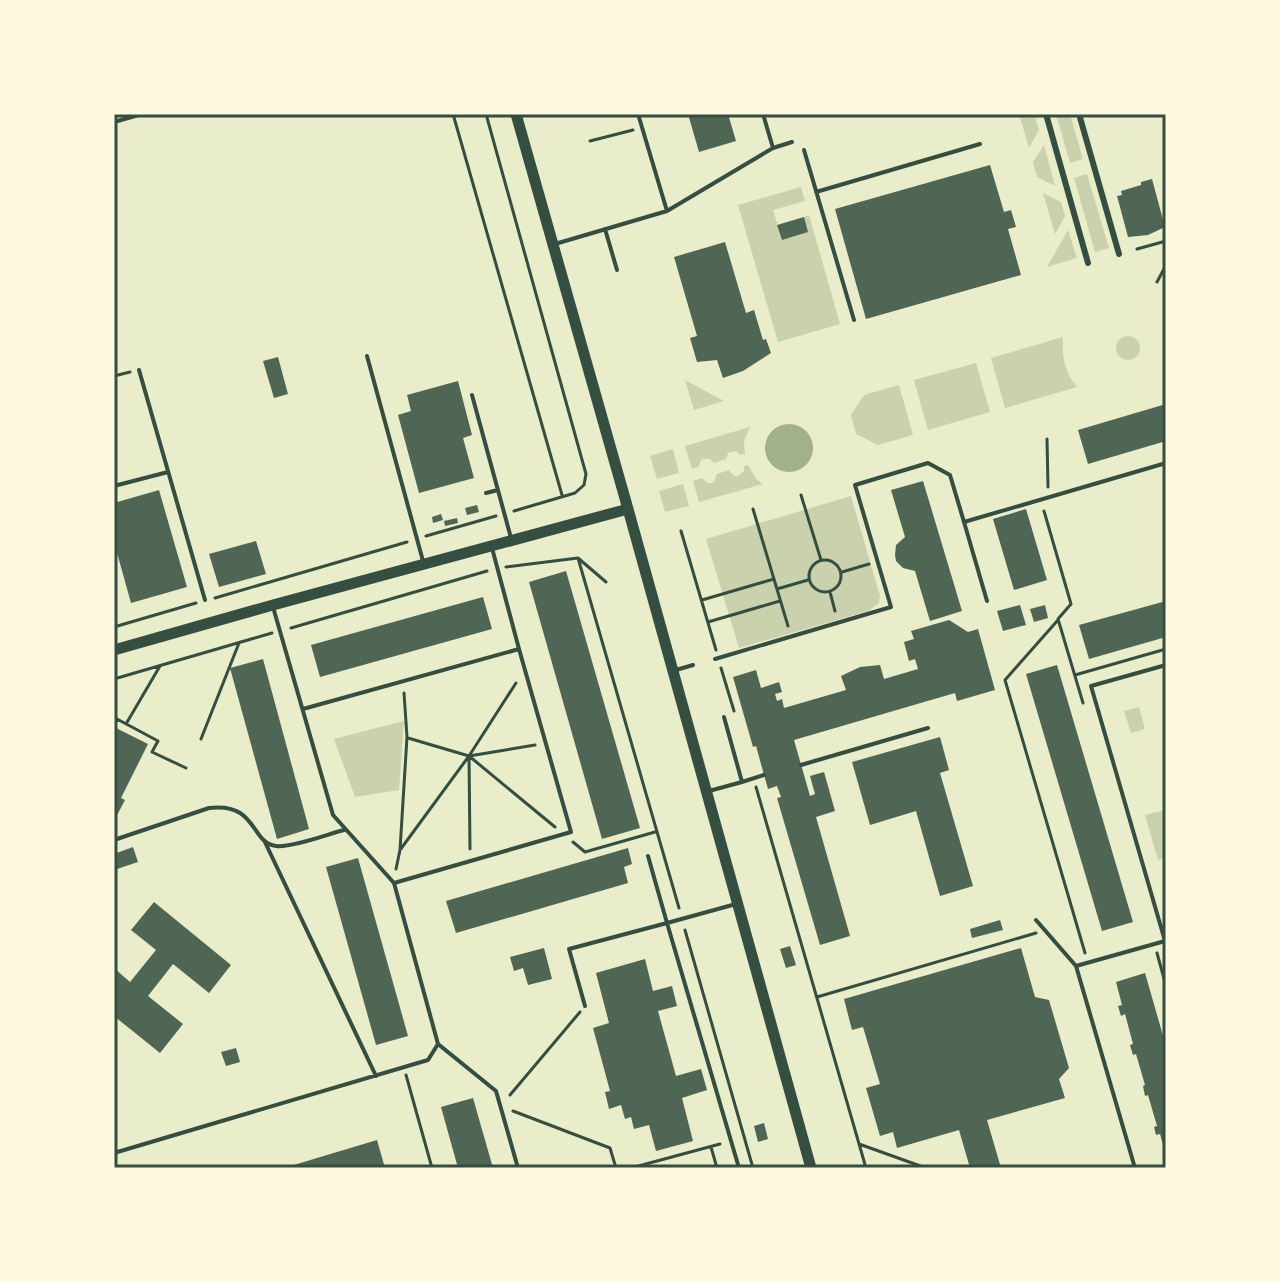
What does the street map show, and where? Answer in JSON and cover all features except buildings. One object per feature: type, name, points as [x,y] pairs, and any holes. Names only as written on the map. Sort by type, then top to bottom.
[{"type":"main road","points":[[516,114],[811,1168]]},
{"type":"main road","points":[[114,650],[628,509]]},
{"type":"street","points":[[1046,114],[1088,263]]},
{"type":"street","points":[[1079,114],[1119,254]]},
{"type":"lane","points":[[114,122],[142,114]]},
{"type":"lane","points":[[638,114],[667,211]]},
{"type":"lane","points":[[763,114],[773,148]]},
{"type":"lane","points":[[553,245],[667,211],[773,148],[792,142]]},
{"type":"lane","points":[[816,192],[980,144]]},
{"type":"lane","points":[[804,150],[854,320]]},
{"type":"lane","points":[[605,229],[617,270]]},
{"type":"lane","points":[[367,356],[424,564]]},
{"type":"lane","points":[[139,370],[205,600]]},
{"type":"lane","points":[[472,395],[512,540]]},
{"type":"lane","points":[[716,658],[891,607],[855,485],[928,463],[950,475],[987,601]]},
{"type":"lane","points":[[964,522],[1166,463]]},
{"type":"lane","points":[[114,486],[168,472]]},
{"type":"lane","points":[[486,493],[498,490]]},
{"type":"lane","points":[[410,513],[419,511]]},
{"type":"lane","points":[[394,883],[571,832],[492,545]]},
{"type":"lane","points":[[273,605],[333,815],[394,883],[438,1044],[496,1091],[518,1168]]},
{"type":"lane","points":[[303,709],[519,649]]},
{"type":"lane","points":[[673,671],[693,665]]},
{"type":"lane","points":[[1076,966],[1166,943],[1091,686],[1166,665]]},
{"type":"lane","points":[[724,717],[742,782]]},
{"type":"lane","points":[[801,765],[928,728]]},
{"type":"lane","points":[[707,791],[764,775]]},
{"type":"lane","points":[[114,840],[222,806],[241,813],[270,845],[287,845],[346,830]]},
{"type":"lane","points":[[264,840],[376,1076]]},
{"type":"lane","points":[[648,856],[739,1168]]},
{"type":"lane","points":[[585,1006],[569,949],[738,904]]},
{"type":"lane","points":[[1036,920],[1076,966],[1135,1168]]},
{"type":"lane","points":[[114,1153],[428,1060],[438,1044]]},
{"type":"path","points":[[453,114],[562,497]]},
{"type":"path","points":[[114,627],[562,497],[575,493],[584,485],[586,474],[486,114]]},
{"type":"path","points":[[590,141],[642,127]]},
{"type":"path","points":[[1137,249],[1166,241]]},
{"type":"path","points":[[1157,282],[1166,265]]},
{"type":"path","points":[[114,376],[139,370]]},
{"type":"path","points":[[1047,439],[1048,488]]},
{"type":"path","points":[[801,495],[821,560]]},
{"type":"path","points":[[753,509],[790,633]]},
{"type":"path","points":[[681,531],[736,718]]},
{"type":"path","points":[[578,558],[753,1168]]},
{"type":"path","points":[[114,679],[498,568],[578,558],[606,582]]},
{"type":"path","points":[[821,560],[831,560],[842,572],[840,584],[830,592],[819,591],[809,580],[810,570],[821,560]]},
{"type":"path","points":[[842,572],[870,564]]},
{"type":"path","points":[[702,600],[774,579]]},
{"type":"path","points":[[777,589],[809,580]]},
{"type":"path","points":[[830,592],[838,619]]},
{"type":"path","points":[[708,622],[780,601]]},
{"type":"path","points":[[1058,619],[1005,680],[1088,963]]},
{"type":"path","points":[[201,739],[239,643]]},
{"type":"path","points":[[1075,675],[1166,649]]},
{"type":"path","points":[[126,724],[160,666]]},
{"type":"path","points":[[400,850],[469,756],[525,670]]},
{"type":"path","points":[[394,883],[400,850],[407,737],[400,682]]},
{"type":"path","points":[[114,725],[116,718],[158,741],[152,752],[186,768]]},
{"type":"path","points":[[407,737],[469,756],[585,852],[657,832]]},
{"type":"path","points":[[469,756],[546,743]]},
{"type":"path","points":[[469,756],[470,860]]},
{"type":"path","points":[[753,779],[866,1168]]},
{"type":"path","points":[[817,997],[1044,930]]},
{"type":"path","points":[[1166,943],[1156,951],[1166,986]]},
{"type":"path","points":[[585,1006],[500,1106],[610,1148],[616,1168]]},
{"type":"path","points":[[404,1067],[432,1168]]},
{"type":"path","points":[[631,1168],[730,1142]]},
{"type":"path","points":[[859,1144],[926,1168]]},
{"type":"path","points":[[711,1147],[717,1168]]},
{"type":"shaded area","points":[[1019,114],[1035,116],[1039,130],[1029,148]]},
{"type":"shaded area","points":[[1056,114],[1070,114],[1083,159],[1070,163]]},
{"type":"shaded area","points":[[1044,145],[1055,186],[1037,177],[1033,162]]},
{"type":"shaded area","points":[[1087,174],[1109,248],[1095,252],[1074,178]]},
{"type":"shaded area","points":[[801,187],[805,201],[773,210],[782,239],[809,215],[840,324],[778,342],[738,205]]},
{"type":"shaded area","points":[[1043,193],[1061,202],[1065,216],[1055,234]]},
{"type":"shaded area","points":[[1068,230],[1077,258],[1047,267]]},
{"type":"shaded area","points":[[1128,336],[1137,339],[1140,348],[1137,357],[1128,360],[1119,357],[1116,348],[1119,339]]},
{"type":"shaded area","points":[[1063,337],[1065,364],[1077,387],[1005,408],[991,358]]},
{"type":"shaded area","points":[[976,363],[990,412],[928,430],[914,380]]},
{"type":"shaded area","points":[[685,380],[724,401],[694,410]]},
{"type":"shaded area","points":[[899,385],[913,435],[878,445],[856,434],[851,415],[864,395]]},
{"type":"shaded area","points":[[789,424],[798,425],[806,431],[812,439],[812,457],[806,465],[798,471],[789,472],[780,471],[772,465],[766,457],[765,448],[766,439],[772,431],[780,425]]},
{"type":"shaded area","points":[[750,427],[744,441],[745,454],[740,455],[736,451],[728,453],[726,459],[714,463],[703,459],[699,467],[692,469],[685,446]]},
{"type":"shaded area","points":[[673,449],[679,473],[657,479],[650,456]]},
{"type":"shaded area","points":[[748,465],[763,484],[699,502],[693,481],[702,478],[707,483],[713,483],[717,474],[729,470],[738,476]]},
{"type":"shaded area","points":[[683,484],[689,506],[665,512],[659,491]]},
{"type":"shaded area","points":[[851,496],[880,596],[879,603],[868,611],[739,648],[706,539]]},
{"type":"shaded area","points":[[1139,707],[1145,729],[1131,733],[1124,711]]},
{"type":"shaded area","points":[[404,721],[399,790],[355,797],[334,739]]},
{"type":"shaded area","points":[[1166,810],[1166,858],[1158,860],[1145,815]]}]
